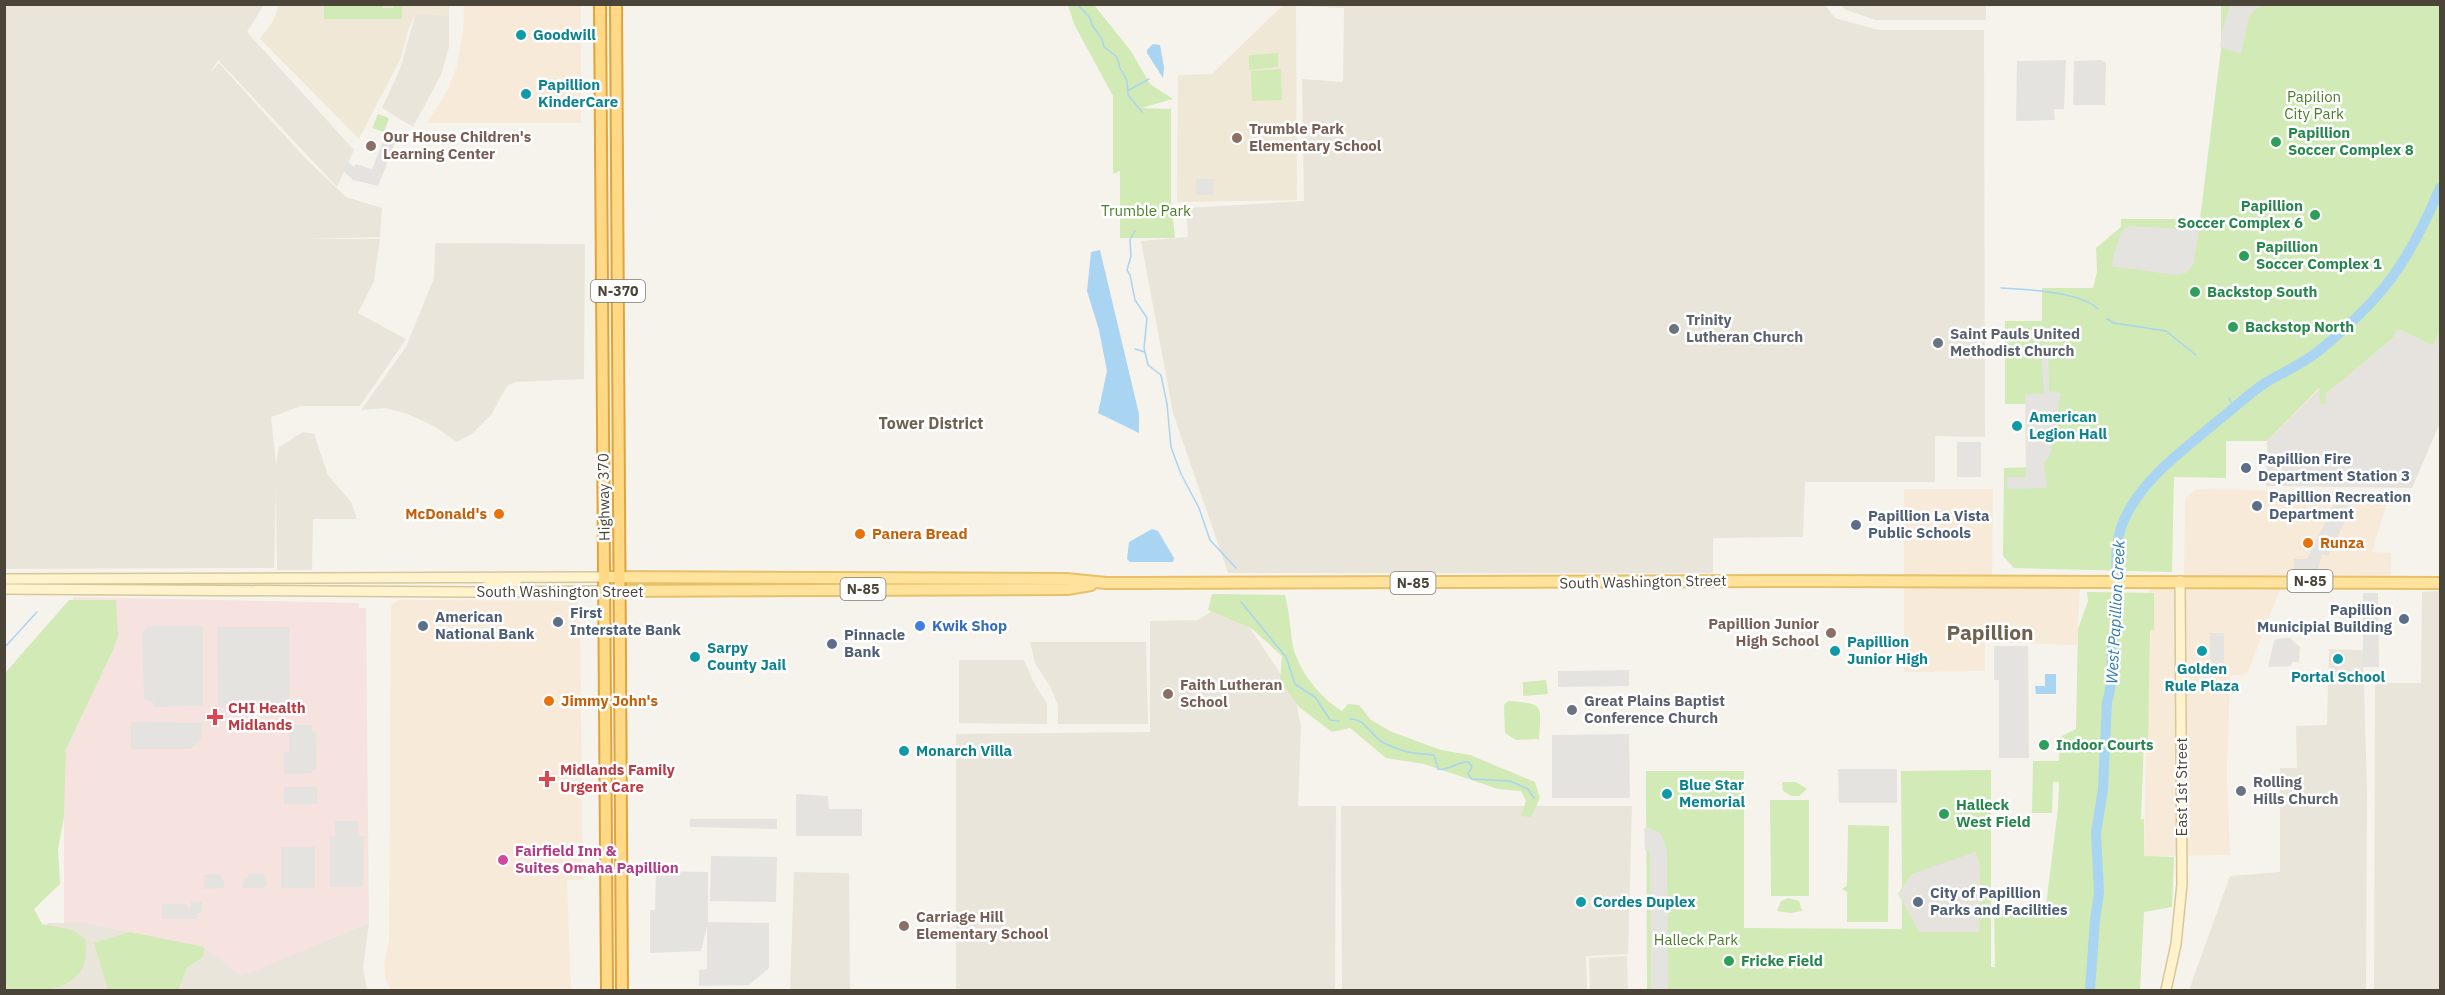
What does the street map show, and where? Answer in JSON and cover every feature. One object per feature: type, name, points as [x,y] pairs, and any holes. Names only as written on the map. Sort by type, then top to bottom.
[{"type":"highway","name":"Highway 370","points":[[600,4],[603,456],[621,724],[622,990]]},
{"type":"highway","points":[[610,4],[616,43]]},
{"type":"highway","name":"Highway 370","points":[[607,990],[613,591],[616,4]]},
{"type":"main road","name":"South Washington Street","points":[[9,584],[612,577],[1066,579],[1106,583],[2180,581]]},
{"type":"main road","points":[[414,591],[420,587],[461,587],[469,578]]},
{"type":"main road","points":[[469,592],[474,587],[489,587],[533,578]]},
{"type":"main road","name":"N-85","points":[[2180,581],[2440,583]]},
{"type":"main road","name":"East 1st Street","points":[[2166,990],[2176,944],[2182,884],[2180,581]]},
{"type":"main road","name":"South Washington Street","points":[[9,584],[469,592],[1066,589],[1106,583]]},
{"type":"shaded area","points":[[1824,4],[1835,18],[1878,30],[1984,30],[1985,437],[1935,436],[1935,482],[1805,482],[1803,537],[1713,538],[1713,573],[1228,573],[1173,413],[1141,241],[1188,237],[1186,208],[1304,201],[1302,79],[1343,82],[1344,8],[1302,5]]},
{"type":"shaded area","points":[[4,5],[264,5],[247,32],[354,150],[337,187],[218,60],[210,73],[219,63],[304,157],[346,197],[382,208],[380,237],[307,239],[380,239],[374,281],[358,313],[406,339],[360,406],[301,406],[271,417],[276,464],[279,447],[303,432],[314,434],[328,475],[351,502],[357,519],[313,519],[312,570],[277,570],[276,486],[274,568],[5,569]]},
{"type":"shaded area","points":[[279,5],[449,5],[449,16],[416,13],[408,30],[401,58],[359,139],[260,39],[273,21]]},
{"type":"shaded area","points":[[464,5],[581,5],[581,123],[427,123],[446,93],[457,66],[463,33]]},
{"type":"shaded area","name":"Trumble Park Elementary School","points":[[1283,5],[1296,5],[1297,200],[1177,202],[1178,75],[1212,74]]},
{"type":"shaded area","points":[[1841,5],[1986,5],[1986,20],[1876,20],[1846,10]]},
{"type":"shaded area","points":[[2230,5],[2263,5],[2255,9],[2249,17],[2241,54],[2220,47]]},
{"type":"shaded area","points":[[416,13],[449,16],[449,47],[441,75],[413,127],[382,108],[400,69]]},
{"type":"shaded area","points":[[2066,60],[2064,109],[2054,109],[2055,120],[2016,121],[2017,61]]},
{"type":"shaded area","points":[[2101,60],[2106,63],[2105,105],[2073,105],[2074,61]]},
{"type":"shaded area","points":[[386,134],[397,138],[378,186],[353,180],[342,170],[347,161],[354,167],[356,164],[372,169]]},
{"type":"shaded area","points":[[1196,179],[1214,179],[1213,195],[1196,195]]},
{"type":"shaded area","points":[[2128,226],[2199,230],[2193,265],[2186,273],[2175,275],[2111,266],[2120,234]]},
{"type":"shaded area","points":[[435,243],[585,244],[584,379],[515,382],[507,386],[491,415],[473,433],[457,442],[434,426],[405,413],[385,408],[361,410],[406,347],[434,278]]},
{"type":"shaded area","points":[[2398,329],[2433,346],[2440,330],[2440,423],[2412,488],[2266,486],[2267,441],[2320,388],[2326,404],[2326,394],[2393,338]]},
{"type":"shaded area","points":[[2048,344],[2049,391],[2061,393],[2050,455],[2044,463],[2047,488],[2007,489],[2007,477],[2026,477],[2025,394],[2044,394],[2041,345]]},
{"type":"shaded area","points":[[1957,442],[1981,442],[1981,477],[1957,477]]},
{"type":"shaded area","points":[[1904,489],[1993,489],[1992,584],[2080,584],[2077,645],[1985,642],[1985,671],[1904,672]]},
{"type":"shaded area","points":[[2196,489],[2390,493],[2372,552],[2391,553],[2391,582],[2284,579],[2247,674],[2230,676],[2227,776],[2230,855],[2144,856],[2149,579],[2184,579],[2185,498]]},
{"type":"shaded area","points":[[2335,503],[2352,507],[2328,556],[2322,554],[2318,570],[2294,570],[2294,559],[2307,559]]},
{"type":"shaded area","points":[[2440,591],[2440,990],[2374,990],[2375,683],[2421,683],[2422,592]]},
{"type":"shaded area","points":[[2363,593],[2378,593],[2379,667],[2363,667]]},
{"type":"shaded area","name":"CHI Health Midlands","points":[[73,597],[359,603],[359,608],[366,608],[369,923],[242,976],[204,947],[87,923],[64,923],[64,617],[72,617]]},
{"type":"shaded area","points":[[1231,599],[1295,696],[1301,727],[1298,806],[1336,806],[1335,990],[956,990],[956,734],[1150,732],[1150,621],[1198,620]]},
{"type":"shaded area","points":[[398,600],[578,601],[583,880],[567,880],[571,990],[391,990],[386,981],[384,965],[389,939],[391,606]]},
{"type":"shaded area","points":[[149,626],[203,626],[203,706],[153,707],[153,702],[144,700],[142,637],[143,632]]},
{"type":"shaded area","points":[[217,627],[289,627],[290,707],[218,707]]},
{"type":"shaded area","points":[[2210,633],[2224,633],[2224,667],[2210,667]]},
{"type":"shaded area","points":[[2290,638],[2300,647],[2299,662],[2292,662],[2291,666],[2268,667],[2274,641]]},
{"type":"shaded area","points":[[1030,642],[1146,642],[1148,724],[1058,724],[1058,706],[1051,688],[1035,663]]},
{"type":"shaded area","points":[[1994,646],[2028,646],[2029,758],[1999,758],[1999,680],[1994,680]]},
{"type":"shaded area","points":[[2329,649],[2363,650],[2367,791],[2366,990],[2189,990],[2230,876],[2280,872],[2280,768],[2297,768],[2296,726],[2327,725]]},
{"type":"shaded area","points":[[959,660],[1024,660],[1047,704],[1047,724],[959,723]]},
{"type":"shaded area","points":[[1629,670],[1629,686],[1558,687],[1558,671]]},
{"type":"shaded area","points":[[131,722],[202,723],[202,737],[191,749],[131,749]]},
{"type":"shaded area","points":[[289,725],[312,725],[312,731],[316,732],[317,769],[312,769],[312,773],[284,774],[284,752],[289,752]]},
{"type":"shaded area","points":[[1629,734],[1630,798],[1552,798],[1552,735]]},
{"type":"shaded area","points":[[1838,769],[1897,769],[1897,803],[1839,803]]},
{"type":"shaded area","points":[[284,787],[317,787],[317,804],[284,804]]},
{"type":"shaded area","points":[[796,794],[828,796],[829,809],[862,809],[862,836],[796,836]]},
{"type":"shaded area","points":[[1341,806],[1632,806],[1628,954],[1586,956],[1587,990],[1342,990]]},
{"type":"shaded area","points":[[690,819],[777,819],[777,829],[690,827]]},
{"type":"shaded area","points":[[335,821],[359,821],[358,835],[364,836],[363,887],[330,887],[330,836],[335,836]]},
{"type":"shaded area","points":[[1647,827],[1660,833],[1667,849],[1668,990],[1651,990],[1650,852],[1645,850],[1644,829]]},
{"type":"shaded area","points":[[281,847],[315,847],[315,888],[281,888]]},
{"type":"shaded area","name":"City of Papillion Parks and Facilities","points":[[1975,851],[1980,866],[1979,932],[1918,932],[1899,894],[1912,874]]},
{"type":"shaded area","points":[[711,856],[777,857],[776,902],[710,901]]},
{"type":"shaded area","points":[[656,871],[708,872],[708,922],[769,923],[769,968],[749,985],[699,986],[699,970],[707,969],[707,926],[701,951],[650,953],[650,910],[655,910]]},
{"type":"shaded area","points":[[794,872],[849,873],[850,990],[790,990]]},
{"type":"shaded area","points":[[220,874],[225,884],[223,888],[203,889],[205,878],[202,875]]},
{"type":"shaded area","points":[[248,874],[264,874],[267,878],[267,885],[264,888],[242,888],[245,878],[249,877]]},
{"type":"shaded area","points":[[191,901],[202,902],[202,913],[197,913],[197,919],[162,919],[162,904],[186,904],[188,908],[191,907]]},
{"type":"shaded area","points":[[47,923],[87,923],[204,947],[242,975],[369,923],[363,967],[367,990],[47,990]]},
{"type":"shaded area","points":[[1627,956],[1628,990],[1590,990],[1589,958]]},
{"type":"green space","points":[[324,5],[383,5],[383,8],[393,8],[394,5],[402,5],[402,19],[324,19]]},
{"type":"green space","name":"Trumble Park","points":[[1068,5],[1094,5],[1131,51],[1150,84],[1173,99],[1141,108],[1171,109],[1171,200],[1175,238],[1120,238],[1120,171],[1113,174],[1113,96],[1074,24]]},
{"type":"green space","name":"Papilion City Park","points":[[2221,5],[2440,5],[2440,330],[2433,346],[2398,329],[2393,338],[2326,394],[2326,404],[2320,404],[2319,388],[2267,441],[2226,441],[2226,478],[2174,477],[2172,572],[2014,568],[2003,556],[2004,468],[2036,467],[2037,404],[2005,404],[2005,321],[2042,321],[2042,288],[2093,288],[2097,272],[2096,248],[2121,227],[2121,219],[2200,219],[2221,49]]},
{"type":"green space","points":[[1278,53],[1278,67],[1249,70],[1249,55]]},
{"type":"green space","points":[[1281,69],[1282,100],[1252,101],[1251,71]]},
{"type":"green space","points":[[378,114],[389,118],[384,132],[372,128]]},
{"type":"green space","name":"Halleck Park","points":[[2087,592],[2154,593],[2154,630],[2150,630],[2148,741],[2144,741],[2141,819],[2144,819],[2144,856],[2174,857],[2172,907],[2144,912],[2140,990],[1647,990],[1646,771],[1744,771],[1744,928],[1902,929],[1902,901],[1898,894],[1902,887],[1901,771],[1991,770],[1991,967],[1995,967],[1994,910],[2046,906],[2059,782],[2053,782],[2052,813],[2032,813],[2033,761],[2059,761],[2060,737],[2076,729],[2078,629],[2088,601]],"holes":[[[1975,852],[1980,866],[1979,932],[1919,932],[1899,894],[1912,874]]]},
{"type":"green space","points":[[1212,594],[1285,595],[1294,651],[1310,681],[1325,698],[1342,711],[1348,704],[1359,705],[1371,720],[1392,732],[1441,750],[1470,755],[1535,782],[1540,798],[1531,817],[1521,816],[1526,801],[1521,791],[1498,789],[1424,764],[1386,758],[1350,728],[1332,732],[1299,707],[1280,680],[1282,656],[1251,628],[1208,610]]},
{"type":"green space","points":[[69,600],[116,600],[118,636],[66,749],[64,817],[58,849],[60,884],[34,909],[42,924],[73,930],[86,940],[85,958],[78,974],[61,986],[27,991],[5,990],[5,673]]},
{"type":"green space","points":[[1546,680],[1548,694],[1523,696],[1523,682]]},
{"type":"green space","points":[[1508,701],[1529,703],[1538,708],[1540,712],[1539,739],[1516,740],[1505,733],[1504,705]]},
{"type":"green space","points":[[1782,782],[1796,782],[1807,789],[1799,796],[1791,796],[1783,791]]},
{"type":"green space","points":[[1770,800],[1809,800],[1809,896],[1771,896]]},
{"type":"green space","points":[[1848,825],[1889,826],[1888,922],[1847,922],[1847,892],[1842,889],[1847,886]]},
{"type":"green space","points":[[1789,898],[1799,901],[1802,911],[1791,913],[1777,911],[1781,901]]},
{"type":"green space","points":[[130,932],[204,947],[203,957],[187,967],[178,990],[108,990],[94,943]]},
{"type":"water","points":[[1153,44],[1160,45],[1164,67],[1163,78],[1147,53]]},
{"type":"water","points":[[1100,250],[1139,414],[1139,433],[1098,413],[1107,371],[1099,330],[1087,291],[1091,252]]},
{"type":"water","points":[[1152,529],[1158,531],[1174,558],[1173,562],[1130,562],[1127,559],[1129,542]]},
{"type":"water","points":[[2045,674],[2056,674],[2056,694],[2036,694],[2035,686],[2045,686]]},
{"type":"waterway","points":[[1077,4],[1090,18],[1104,47],[1117,57],[1127,81],[1128,95],[1142,112]]},
{"type":"waterway","points":[[1129,90],[1149,79]]},
{"type":"waterway","name":"West Papillion Creek","points":[[2090,990],[2099,892],[2096,833],[2103,789],[2107,702],[2118,604],[2116,553],[2124,521],[2137,497],[2180,452],[2252,392],[2316,353],[2358,316],[2390,280],[2404,260],[2440,188]]},
{"type":"waterway","points":[[1135,231],[1130,240],[1131,256],[1127,270],[1135,300],[1147,318],[1144,348],[1148,365],[1161,375],[1167,404],[1171,447],[1181,474],[1199,508],[1210,540],[1236,568]]},
{"type":"waterway","points":[[2001,288],[2066,295],[2090,303],[2098,309]]},
{"type":"waterway","points":[[2107,319],[2114,323],[2166,331],[2196,355]]},
{"type":"waterway","points":[[1135,349],[1145,352]]},
{"type":"waterway","points":[[2229,398],[2234,408]]},
{"type":"waterway","points":[[1241,602],[1286,657],[1295,684],[1315,697],[1330,720],[1339,721]]},
{"type":"waterway","points":[[4,648],[37,612]]},
{"type":"waterway","points":[[1350,719],[1361,722],[1384,743],[1409,752],[1434,755],[1438,769],[1446,769],[1468,762],[1472,766],[1468,774],[1472,779],[1510,781],[1528,789],[1534,798]]},
{"type":"place","name":"Goodwill","points":[[521,35]]},
{"type":"place","name":"Papillion KinderCare","points":[[526,94]]},
{"type":"place","name":"Trumble Park Elementary School","points":[[1237,138]]},
{"type":"place","name":"Papillion Soccer Complex 8","points":[[2276,142]]},
{"type":"place","name":"Our House Children's Learning Center","points":[[371,146]]},
{"type":"place","name":"Papillion Soccer Complex 6","points":[[2315,215]]},
{"type":"place","name":"Papillion Soccer Complex 1","points":[[2244,256]]},
{"type":"place","name":"Backstop South","points":[[2195,292]]},
{"type":"place","name":"Backstop North","points":[[2233,327]]},
{"type":"place","name":"Trinity Lutheran Church","points":[[1674,329]]},
{"type":"place","name":"Saint Pauls United Methodist Church","points":[[1938,343]]},
{"type":"place","name":"American Legion Hall","points":[[2017,426]]},
{"type":"place","name":"Papillion Fire Department Station 3","points":[[2246,468]]},
{"type":"place","name":"Papillion Recreation Department","points":[[2257,506]]},
{"type":"place","name":"McDonald's","points":[[499,514]]},
{"type":"place","name":"Papillion La Vista Public Schools","points":[[1856,525]]},
{"type":"place","name":"Panera Bread","points":[[860,534]]},
{"type":"place","name":"Runza","points":[[2308,543]]},
{"type":"place","name":"Papillion Municipial Building","points":[[2404,619]]},
{"type":"place","name":"First Interstate Bank","points":[[558,622]]},
{"type":"place","name":"American National Bank","points":[[423,626]]},
{"type":"place","name":"Kwik Shop","points":[[920,626]]},
{"type":"place","name":"Papillion Junior High School","points":[[1831,633]]},
{"type":"place","name":"Pinnacle Bank","points":[[832,644]]},
{"type":"place","name":"Papillion Junior High","points":[[1835,651]]},
{"type":"place","name":"Golden Rule Plaza","points":[[2202,651]]},
{"type":"place","name":"Sarpy County Jail","points":[[695,657]]},
{"type":"place","name":"Portal School","points":[[2338,659]]},
{"type":"place","name":"Faith Lutheran School","points":[[1168,694]]},
{"type":"place","name":"Jimmy John's","points":[[549,701]]},
{"type":"place","name":"Great Plains Baptist Conference Church","points":[[1572,710]]},
{"type":"place","name":"CHI Health Midlands","points":[[215,717]]},
{"type":"place","name":"Indoor Courts","points":[[2044,745]]},
{"type":"place","name":"Monarch Villa","points":[[904,751]]},
{"type":"place","name":"Midlands Family Urgent Care","points":[[547,779]]},
{"type":"place","name":"Rolling Hills Church","points":[[2241,791]]},
{"type":"place","name":"Blue Star Memorial","points":[[1667,794]]},
{"type":"place","name":"Halleck West Field","points":[[1944,814]]},
{"type":"place","name":"Fairfield Inn & Suites Omaha Papillion","points":[[503,860]]},
{"type":"place","name":"Cordes Duplex","points":[[1581,902]]},
{"type":"place","name":"City of Papillion Parks and Facilities","points":[[1918,902]]},
{"type":"place","name":"Carriage Hill Elementary School","points":[[904,926]]},
{"type":"place","name":"Fricke Field","points":[[1729,961]]},
{"type":"district","name":"Tower District","points":[[931,423]]},
{"type":"district","name":"Papillion","points":[[1990,633]]}]
